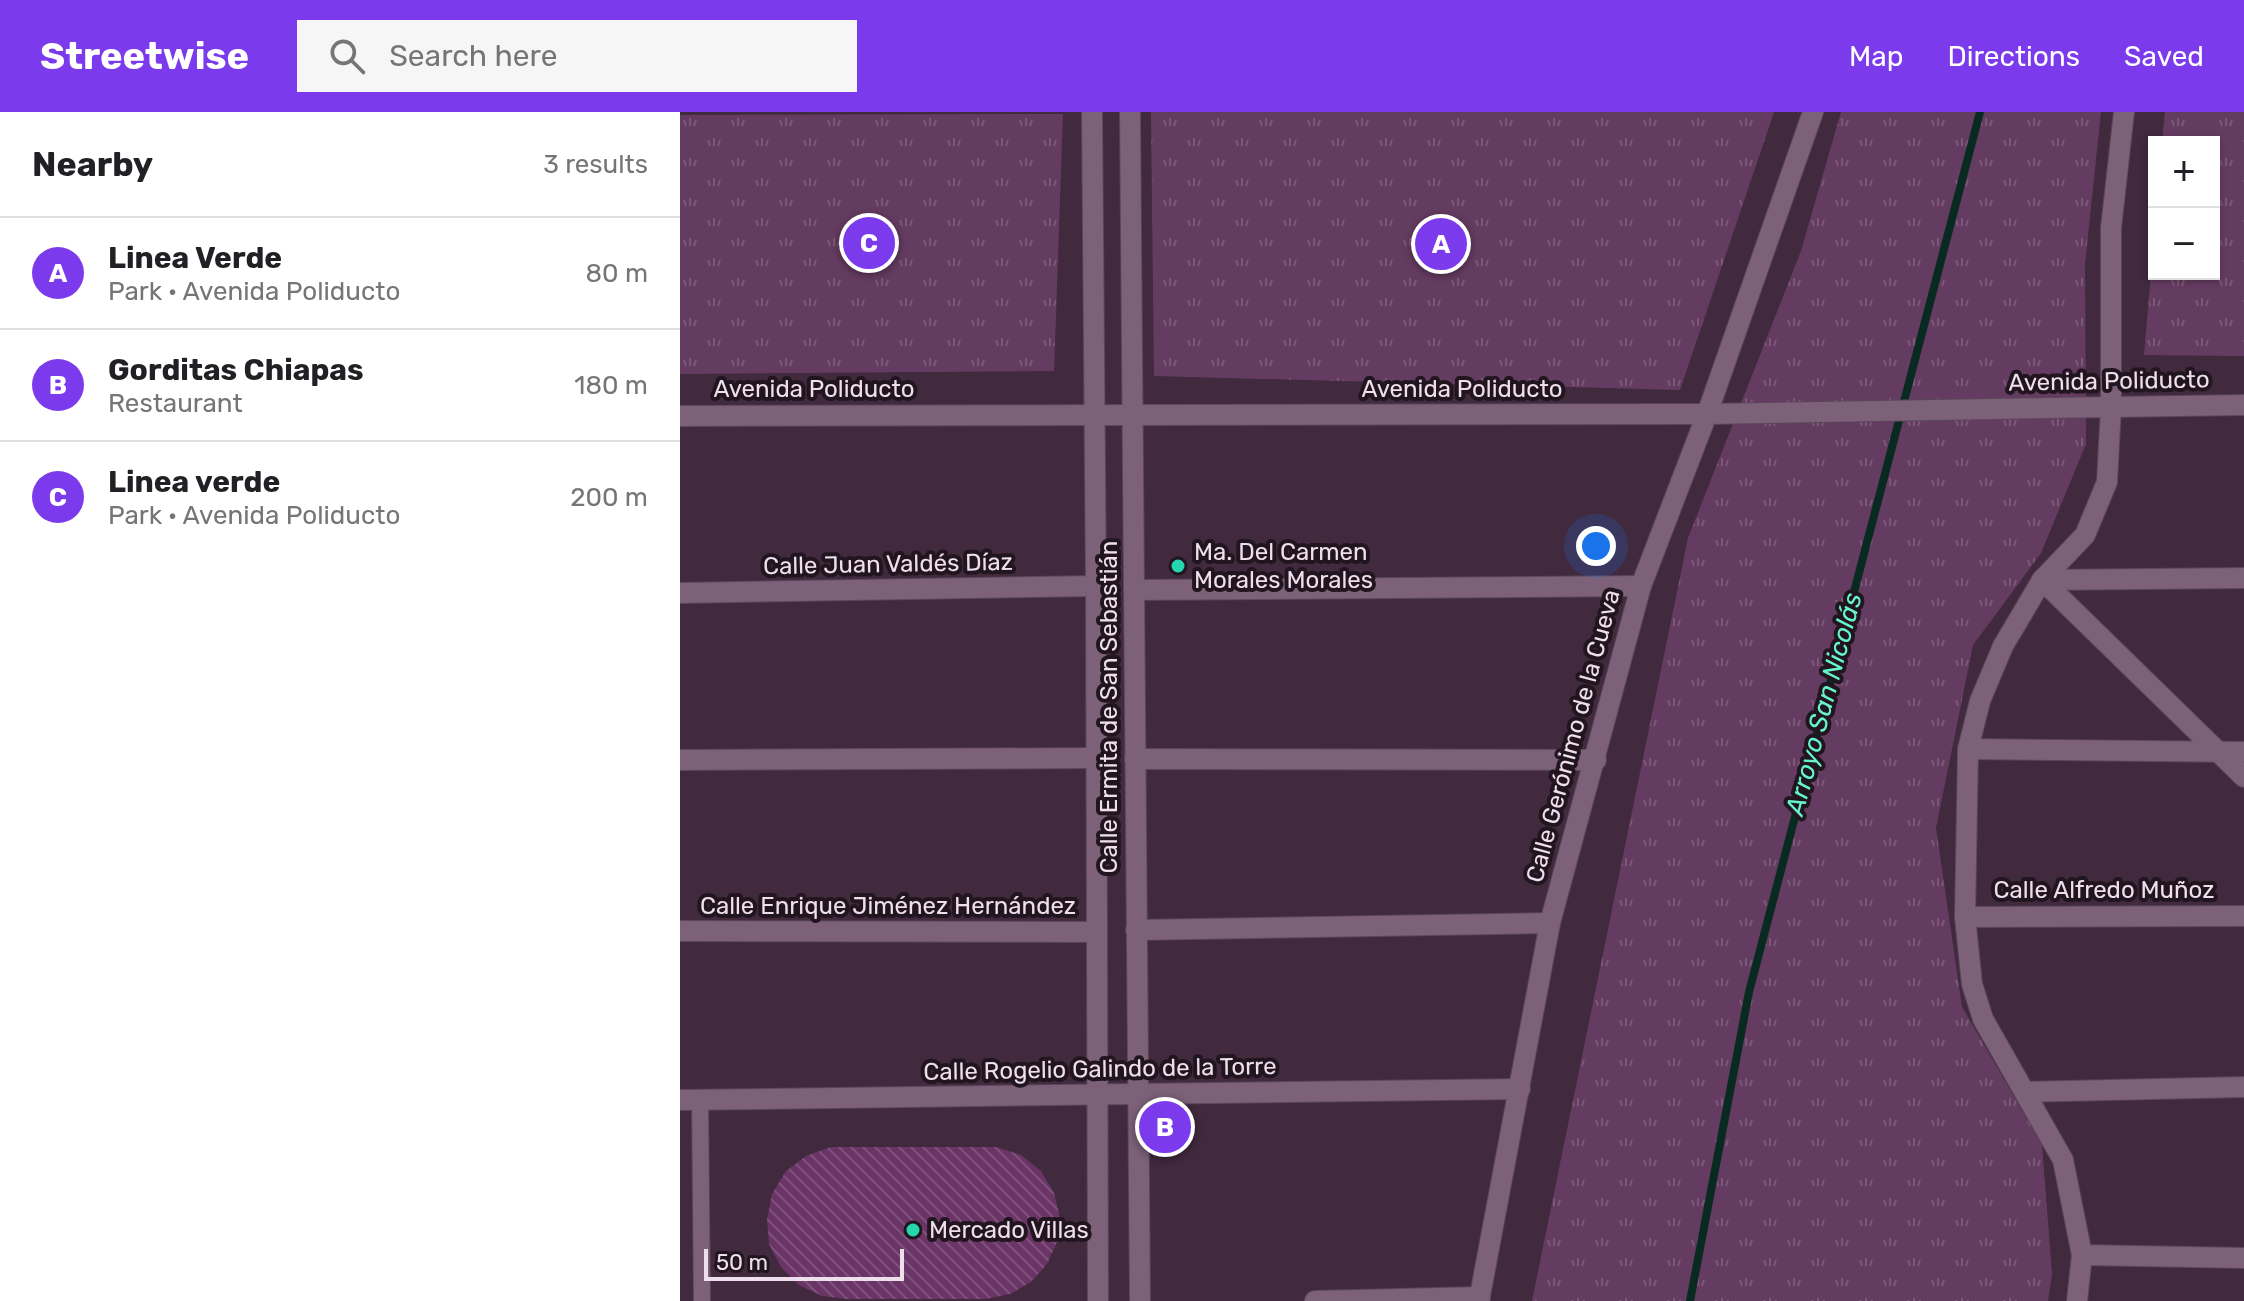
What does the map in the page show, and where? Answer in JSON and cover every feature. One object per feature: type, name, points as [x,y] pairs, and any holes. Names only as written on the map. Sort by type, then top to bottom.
[{"type":"street","name":"Calle Ermita de San Sebastián","points":[[1092,112],[1098,1301]]},
{"type":"street","name":"Calle Ermita de San Sebastián","points":[[1130,112],[1140,1301]]},
{"type":"street","name":"Calle Gerónimo de la Cueva","points":[[1480,1299],[1550,923],[1641,586],[1707,414],[1813,112]]},
{"type":"street","points":[[2077,1301],[2082,1255],[2063,1160],[1983,1019],[1972,984],[1965,917],[1968,749],[1980,701],[2003,646],[2042,580],[2085,535],[2107,482],[2111,407],[2111,228],[2124,112]]},
{"type":"street","name":"Avenida Poliducto","points":[[680,416],[1707,414],[2244,405]]},
{"type":"street","points":[[2042,580],[2244,578]]},
{"type":"street","points":[[2042,580],[2244,777]]},
{"type":"street","name":"Calle Juan Valdés Díaz","points":[[680,593],[1096,586]]},
{"type":"street","points":[[1134,590],[1641,586]]},
{"type":"street","points":[[1968,749],[2244,752]]},
{"type":"street","points":[[680,760],[1096,758]]},
{"type":"street","points":[[1135,759],[1596,760]]},
{"type":"street","name":"Calle Alfredo Muñoz","points":[[1965,917],[2244,916]]},
{"type":"street","points":[[1136,930],[1550,923]]},
{"type":"street","name":"Calle Enrique Jiménez Hernández","points":[[680,931],[1097,932]]},
{"type":"street","points":[[2026,1092],[2244,1087]]},
{"type":"street","name":"Calle Rogelio Galindo de la Torre","points":[[690,1100],[1520,1089]]},
{"type":"street","points":[[2082,1255],[2244,1258]]},
{"type":"street","points":[[1315,1301],[1480,1299]]},
{"type":"lane","points":[[690,1100],[702,1301]]},
{"type":"green space","points":[[1151,112],[1774,112],[1680,390],[1154,376]]},
{"type":"green space","points":[[1841,112],[2101,112],[2085,264],[2086,444],[2041,553],[1973,645],[1936,828],[1962,1007],[2042,1145],[2052,1274],[2048,1301],[1532,1301],[1688,538],[1801,251]]},
{"type":"green space","points":[[2165,112],[2244,112],[2244,356],[2144,355],[2150,280],[2220,280],[2220,136],[2163,136]]},
{"type":"green space","points":[[1063,114],[1054,371],[680,374],[680,115]]},
{"type":"building","name":"Mercado Villas","points":[[831,1147],[996,1147],[1021,1155],[1041,1171],[1054,1193],[1060,1218],[1057,1242],[1047,1264],[1031,1282],[1010,1294],[986,1299],[846,1299],[822,1296],[799,1285],[781,1267],[769,1244],[767,1219],[772,1194],[786,1171],[806,1156]]},
{"type":"waterway","name":"Arroyo San Nicolás","points":[[1690,1301],[1749,992],[1980,112]]},
{"type":"place","name":"Linea verde","points":[[869,243]]},
{"type":"place","name":"Linea Verde","points":[[1441,244]]},
{"type":"place","name":"Ma. Del Carmen Morales Morales","points":[[1178,566]]},
{"type":"place","name":"Gorditas Chiapas","points":[[1165,1127]]},
{"type":"place","name":"Mercado Villas","points":[[913,1230]]}]
